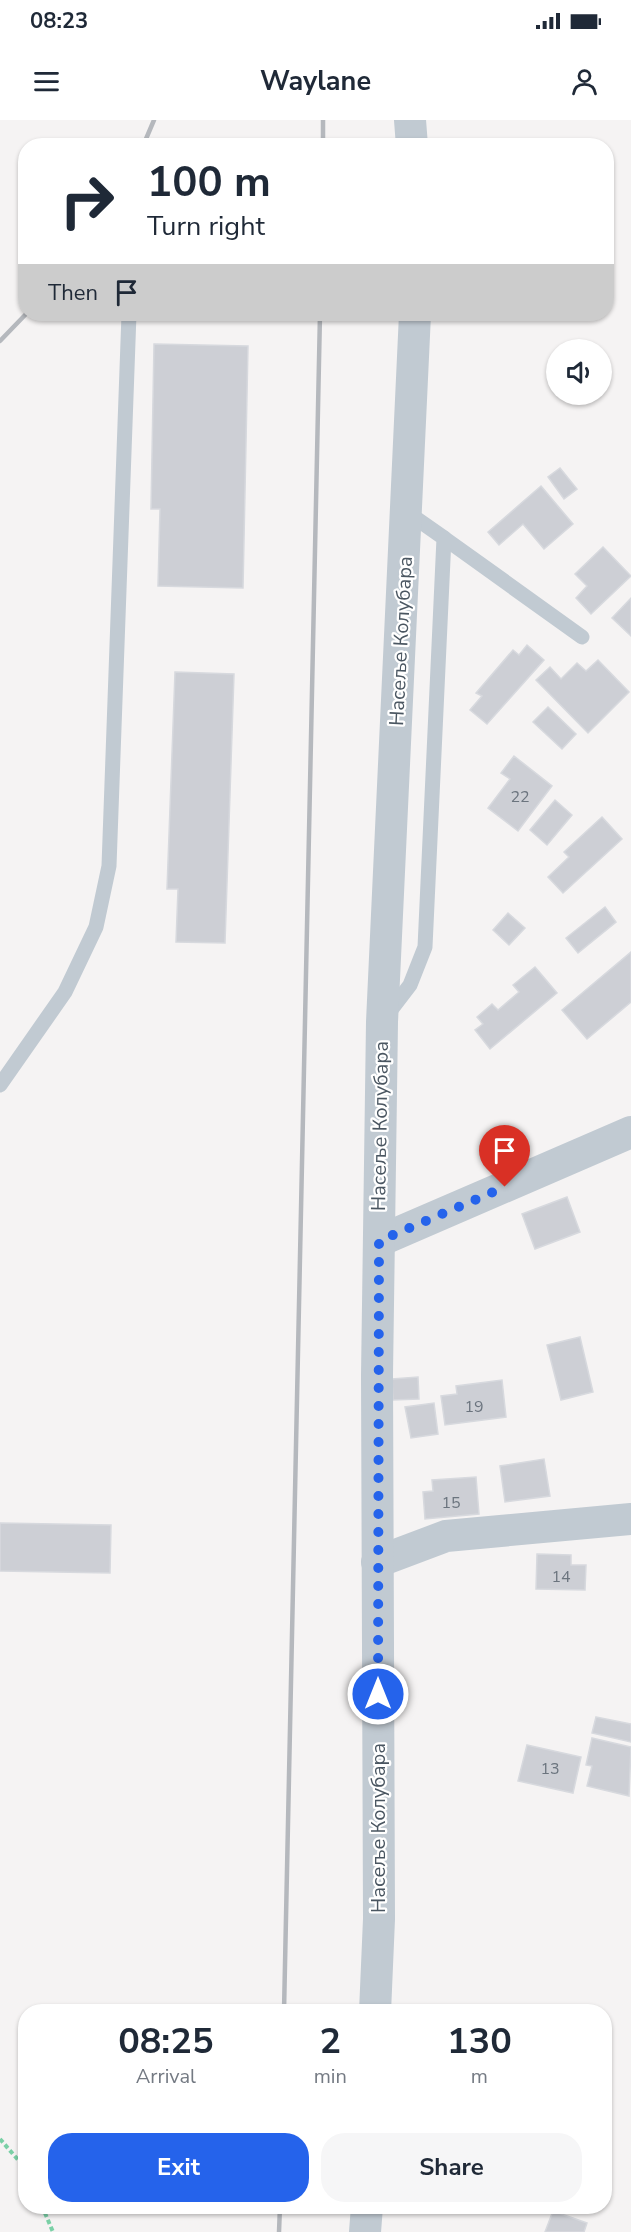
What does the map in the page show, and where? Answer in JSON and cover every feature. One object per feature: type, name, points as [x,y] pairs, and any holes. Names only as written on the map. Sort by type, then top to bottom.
[{"type":"street","points":[[410,120],[411,138]]},
{"type":"street","name":"Насеље Колубара","points":[[375,2004],[379,1918],[377,1562],[382,1022],[415,321]]},
{"type":"street","points":[[379,1241],[631,1132]]},
{"type":"street","points":[[377,1562],[446,1536],[631,1519]]},
{"type":"street","points":[[365,2232],[366,2214]]},
{"type":"lane","points":[[0,1085],[65,992],[96,927],[110,866],[129,321]]},
{"type":"lane","points":[[407,512],[582,637]]},
{"type":"lane","points":[[382,1022],[410,985],[425,947],[444,538]]},
{"type":"path","points":[[0,2139],[18,2160]]},
{"type":"path","points":[[45,2214],[53,2232]]},
{"type":"building","points":[[154,344],[248,346],[243,588],[158,586],[160,509],[151,509]]},
{"type":"building","points":[[560,468],[577,489],[564,499],[548,477]]},
{"type":"building","points":[[541,486],[573,524],[544,549],[523,524],[499,545],[488,532]]},
{"type":"building","points":[[603,547],[631,576],[591,614],[576,598],[587,586],[575,574]]},
{"type":"building","points":[[631,598],[631,636],[612,618]]},
{"type":"building","points":[[527,645],[544,660],[487,724],[470,710],[482,696],[476,693],[513,650],[519,655]]},
{"type":"building","points":[[598,660],[629,692],[588,733],[536,680],[550,667],[561,679],[577,663],[586,671]]},
{"type":"building","points":[[175,672],[234,674],[225,943],[176,942],[178,889],[167,889]]},
{"type":"building","points":[[548,707],[576,734],[562,749],[533,722]]},
{"type":"building","points":[[514,756],[552,786],[518,831],[488,808],[510,779],[501,773]]},
{"type":"building","points":[[555,800],[572,815],[547,845],[530,830]]},
{"type":"building","points":[[602,817],[622,839],[563,893],[548,877],[569,857],[564,852]]},
{"type":"building","points":[[605,907],[616,922],[578,953],[566,938]]},
{"type":"building","points":[[508,913],[525,928],[509,945],[493,930]]},
{"type":"building","points":[[631,952],[631,1002],[587,1039],[562,1010]]},
{"type":"building","points":[[535,967],[557,993],[490,1049],[475,1030],[483,1024],[477,1017],[492,1004],[498,1010],[519,992],[513,985]]},
{"type":"building","points":[[567,1197],[580,1232],[535,1249],[522,1214]]},
{"type":"building","points":[[580,1337],[593,1392],[561,1400],[547,1345]]},
{"type":"building","points":[[418,1377],[419,1399],[393,1400],[392,1379]]},
{"type":"building","points":[[502,1380],[506,1417],[445,1425],[441,1396],[457,1394],[456,1386]]},
{"type":"building","points":[[434,1403],[438,1434],[411,1438],[405,1407]]},
{"type":"building","points":[[544,1459],[550,1496],[505,1502],[500,1466]]},
{"type":"building","points":[[476,1477],[479,1514],[425,1519],[423,1492],[433,1491],[432,1480]]},
{"type":"building","points":[[0,1523],[111,1525],[110,1573],[0,1571]]},
{"type":"building","points":[[537,1554],[571,1555],[571,1565],[586,1565],[585,1590],[536,1589]]},
{"type":"building","points":[[596,1717],[631,1724],[631,1742],[592,1733]]},
{"type":"building","points":[[592,1738],[631,1747],[629,1796],[587,1786],[592,1766],[586,1765]]},
{"type":"building","points":[[527,1745],[581,1757],[573,1793],[518,1781]]},
{"type":"building","points":[[552,2214],[562,2214],[587,2223],[584,2232],[545,2232]]},
{"type":"railway","points":[[146,138],[154,120]]},
{"type":"railway","points":[[323,120],[323,138]]},
{"type":"railway","points":[[0,341],[19,321]]},
{"type":"railway","points":[[284,2004],[320,321]]},
{"type":"railway","points":[[279,2232],[280,2214]]},
{"type":"route","points":[[378,1694],[379,1241],[505,1187]]}]
